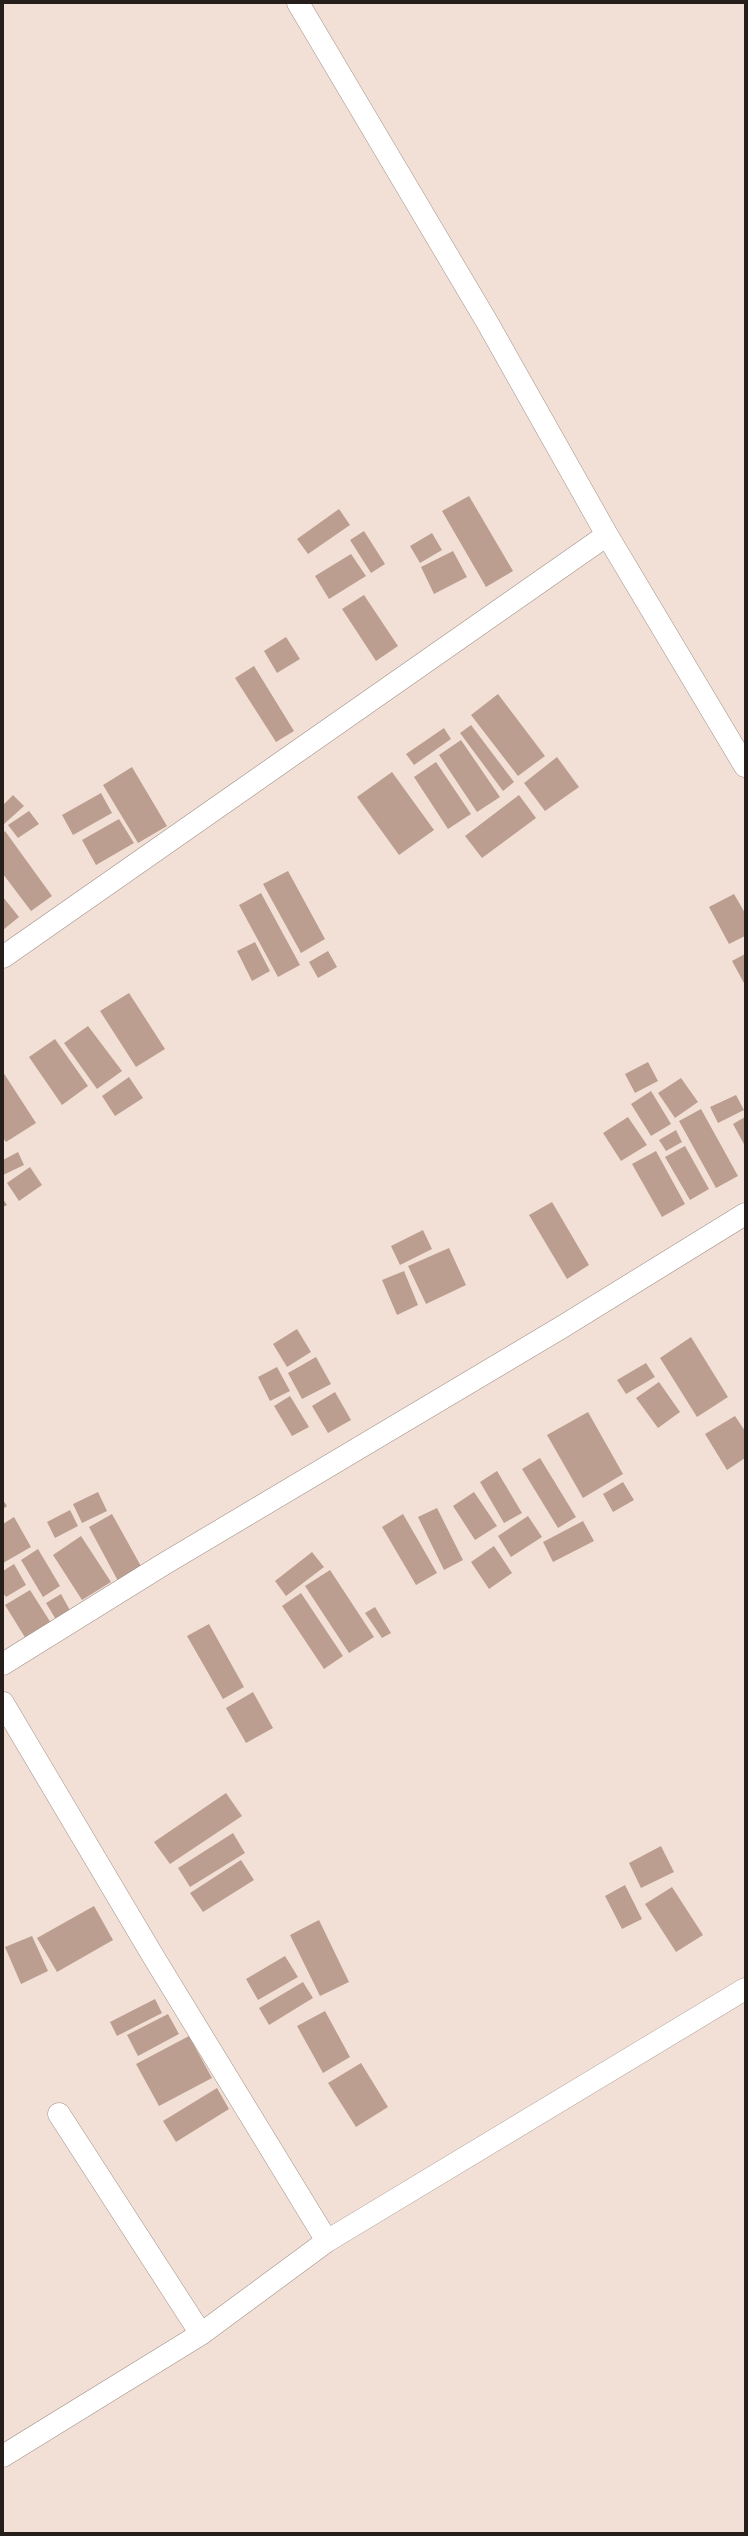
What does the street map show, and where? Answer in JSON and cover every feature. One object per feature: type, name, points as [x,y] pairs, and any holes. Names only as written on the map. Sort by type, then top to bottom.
[{"type":"street","points":[[298,3],[487,322],[607,535],[745,766]]},
{"type":"street","points":[[3,957],[607,535]]},
{"type":"street","points":[[3,1664],[164,1564],[556,1331],[745,1214]]},
{"type":"street","points":[[3,1703],[153,1956],[328,2241]]},
{"type":"street","points":[[3,2456],[201,2334],[328,2241],[745,1989]]},
{"type":"street","points":[[59,2114],[201,2334]]},
{"type":"building","points":[[469,496],[513,571],[486,587],[442,511]]},
{"type":"building","points":[[339,509],[350,525],[308,554],[297,539]]},
{"type":"building","points":[[364,531],[385,564],[371,573],[350,540]]},
{"type":"building","points":[[432,533],[442,550],[420,563],[410,546]]},
{"type":"building","points":[[453,551],[467,577],[434,594],[421,567]]},
{"type":"building","points":[[351,554],[366,576],[329,599],[315,576]]},
{"type":"building","points":[[364,595],[398,646],[376,661],[342,609]]},
{"type":"building","points":[[286,637],[300,659],[277,673],[264,651]]},
{"type":"building","points":[[254,666],[294,731],[276,742],[235,678]]},
{"type":"building","points":[[498,694],[545,756],[518,776],[471,715]]},
{"type":"building","points":[[471,725],[514,782],[503,791],[460,733]]},
{"type":"building","points":[[444,728],[451,739],[414,765],[406,754]]},
{"type":"building","points":[[461,740],[500,797],[477,812],[439,755]]},
{"type":"building","points":[[557,757],[579,787],[545,811],[524,783]]},
{"type":"building","points":[[436,762],[471,814],[448,829],[414,777]]},
{"type":"building","points":[[132,767],[167,826],[138,843],[103,785]]},
{"type":"building","points":[[392,772],[434,830],[399,855],[357,797]]},
{"type":"building","points":[[101,793],[112,813],[73,835],[62,815]]},
{"type":"building","points":[[13,795],[24,806],[3,825],[3,805]]},
{"type":"building","points":[[519,795],[536,818],[482,858],[465,836]]},
{"type":"building","points":[[29,811],[39,824],[18,838],[8,825]]},
{"type":"building","points":[[119,819],[134,843],[96,865],[82,840]]},
{"type":"building","points":[[5,831],[52,896],[31,911],[3,874],[3,833]]},
{"type":"building","points":[[288,871],[325,939],[301,953],[263,884]]},
{"type":"building","points":[[261,893],[300,965],[278,977],[239,905]]},
{"type":"building","points":[[734,894],[745,913],[745,936],[729,944],[709,907]]},
{"type":"building","points":[[3,897],[19,917],[3,930]]},
{"type":"building","points":[[255,942],[270,971],[252,981],[237,951]]},
{"type":"building","points":[[328,951],[337,967],[318,978],[309,962]]},
{"type":"building","points":[[745,954],[745,985],[732,961]]},
{"type":"building","points":[[129,993],[165,1049],[136,1067],[100,1011]]},
{"type":"building","points":[[88,1026],[122,1071],[97,1089],[64,1043]]},
{"type":"building","points":[[55,1039],[88,1086],[62,1105],[29,1057]]},
{"type":"building","points":[[648,1062],[658,1081],[635,1093],[625,1074]]},
{"type":"building","points":[[3,1072],[36,1123],[6,1142],[3,1138]]},
{"type":"building","points":[[129,1077],[143,1098],[115,1116],[102,1096]]},
{"type":"building","points":[[681,1078],[698,1102],[675,1118],[658,1093]]},
{"type":"building","points":[[651,1091],[671,1124],[651,1136],[631,1104]]},
{"type":"building","points":[[736,1095],[744,1110],[718,1123],[710,1107]]},
{"type":"building","points":[[701,1109],[738,1176],[716,1188],[679,1121]]},
{"type":"building","points":[[628,1117],[647,1145],[621,1161],[603,1133]]},
{"type":"building","points":[[745,1117],[745,1146],[733,1124]]},
{"type":"building","points":[[676,1130],[682,1142],[666,1151],[659,1140]]},
{"type":"building","points":[[685,1146],[709,1189],[690,1200],[665,1157]]},
{"type":"building","points":[[656,1151],[685,1204],[662,1217],[632,1164]]},
{"type":"building","points":[[18,1152],[24,1165],[3,1175],[3,1160]]},
{"type":"building","points":[[30,1167],[42,1185],[19,1201],[7,1183]]},
{"type":"building","points":[[3,1199],[7,1205],[3,1207]]},
{"type":"building","points":[[552,1202],[589,1265],[567,1279],[529,1215]]},
{"type":"building","points":[[423,1230],[432,1249],[400,1265],[391,1246]]},
{"type":"building","points":[[449,1248],[466,1285],[426,1304],[408,1266]]},
{"type":"building","points":[[404,1271],[418,1305],[397,1315],[382,1280]]},
{"type":"building","points":[[297,1329],[311,1352],[287,1367],[273,1344]]},
{"type":"building","points":[[691,1337],[728,1397],[697,1417],[660,1358]]},
{"type":"building","points":[[316,1357],[331,1384],[302,1399],[288,1373]]},
{"type":"building","points":[[646,1363],[655,1377],[626,1394],[617,1380]]},
{"type":"building","points":[[277,1367],[290,1391],[270,1401],[258,1377]]},
{"type":"building","points":[[659,1382],[680,1412],[658,1428],[636,1398]]},
{"type":"building","points":[[335,1392],[351,1420],[328,1433],[312,1406]]},
{"type":"building","points":[[290,1396],[309,1427],[292,1436],[274,1406]]},
{"type":"building","points":[[588,1412],[623,1474],[583,1498],[547,1435]]},
{"type":"building","points":[[735,1416],[745,1431],[745,1458],[727,1470],[705,1434]]},
{"type":"building","points":[[540,1458],[576,1517],[558,1528],[522,1469]]},
{"type":"building","points":[[497,1471],[522,1513],[504,1523],[480,1482]]},
{"type":"building","points":[[623,1482],[634,1500],[613,1512],[603,1494]]},
{"type":"building","points":[[98,1492],[107,1511],[82,1523],[73,1504]]},
{"type":"building","points":[[474,1492],[497,1526],[475,1540],[453,1506]]},
{"type":"building","points":[[3,1500],[7,1506],[3,1509]]},
{"type":"building","points":[[437,1508],[463,1560],[444,1570],[418,1517]]},
{"type":"building","points":[[70,1510],[78,1526],[55,1538],[47,1522]]},
{"type":"building","points":[[112,1514],[142,1568],[118,1581],[89,1527]]},
{"type":"building","points":[[403,1514],[437,1573],[416,1585],[382,1527]]},
{"type":"building","points":[[528,1516],[542,1537],[511,1557],[498,1536]]},
{"type":"building","points":[[14,1517],[31,1547],[3,1563],[3,1524]]},
{"type":"building","points":[[583,1521],[594,1541],[553,1562],[543,1542]]},
{"type":"building","points":[[81,1536],[111,1582],[82,1600],[53,1555]]},
{"type":"building","points":[[494,1546],[512,1573],[489,1589],[471,1562]]},
{"type":"building","points":[[38,1549],[60,1586],[43,1597],[21,1560]]},
{"type":"building","points":[[312,1552],[324,1567],[286,1596],[275,1581]]},
{"type":"building","points":[[14,1564],[26,1585],[6,1597],[3,1593],[3,1571]]},
{"type":"building","points":[[330,1570],[374,1637],[349,1653],[305,1586]]},
{"type":"building","points":[[30,1590],[51,1623],[26,1639],[5,1605]]},
{"type":"building","points":[[301,1593],[343,1656],[324,1669],[282,1606]]},
{"type":"building","points":[[61,1594],[72,1614],[58,1623],[46,1603]]},
{"type":"building","points":[[375,1607],[391,1633],[382,1638],[365,1613]]},
{"type":"building","points":[[209,1624],[244,1687],[223,1699],[187,1636]]},
{"type":"building","points":[[253,1692],[273,1728],[246,1743],[226,1708]]},
{"type":"building","points":[[226,1793],[242,1816],[170,1864],[154,1842]]},
{"type":"building","points":[[233,1833],[245,1853],[190,1887],[178,1868]]},
{"type":"building","points":[[661,1846],[674,1872],[641,1888],[629,1863]]},
{"type":"building","points":[[241,1860],[254,1880],[203,1912],[190,1893]]},
{"type":"building","points":[[625,1885],[642,1919],[622,1929],[605,1896]]},
{"type":"building","points":[[672,1887],[703,1935],[676,1952],[645,1904]]},
{"type":"building","points":[[94,1906],[113,1940],[57,1972],[37,1938]]},
{"type":"building","points":[[319,1920],[349,1982],[320,1996],[290,1935]]},
{"type":"building","points":[[32,1936],[48,1971],[21,1984],[5,1947]]},
{"type":"building","points":[[285,1956],[298,1977],[258,2000],[246,1979]]},
{"type":"building","points":[[303,1982],[313,1998],[269,2025],[259,2008]]},
{"type":"building","points":[[155,1999],[162,2013],[117,2036],[110,2022]]},
{"type":"building","points":[[325,2011],[350,2057],[323,2073],[297,2026]]},
{"type":"building","points":[[168,2014],[179,2034],[138,2056],[127,2035]]},
{"type":"building","points":[[189,2036],[212,2078],[159,2106],[136,2064]]},
{"type":"building","points":[[361,2063],[388,2107],[356,2127],[328,2083]]},
{"type":"building","points":[[217,2088],[229,2109],[176,2142],[163,2121]]}]
